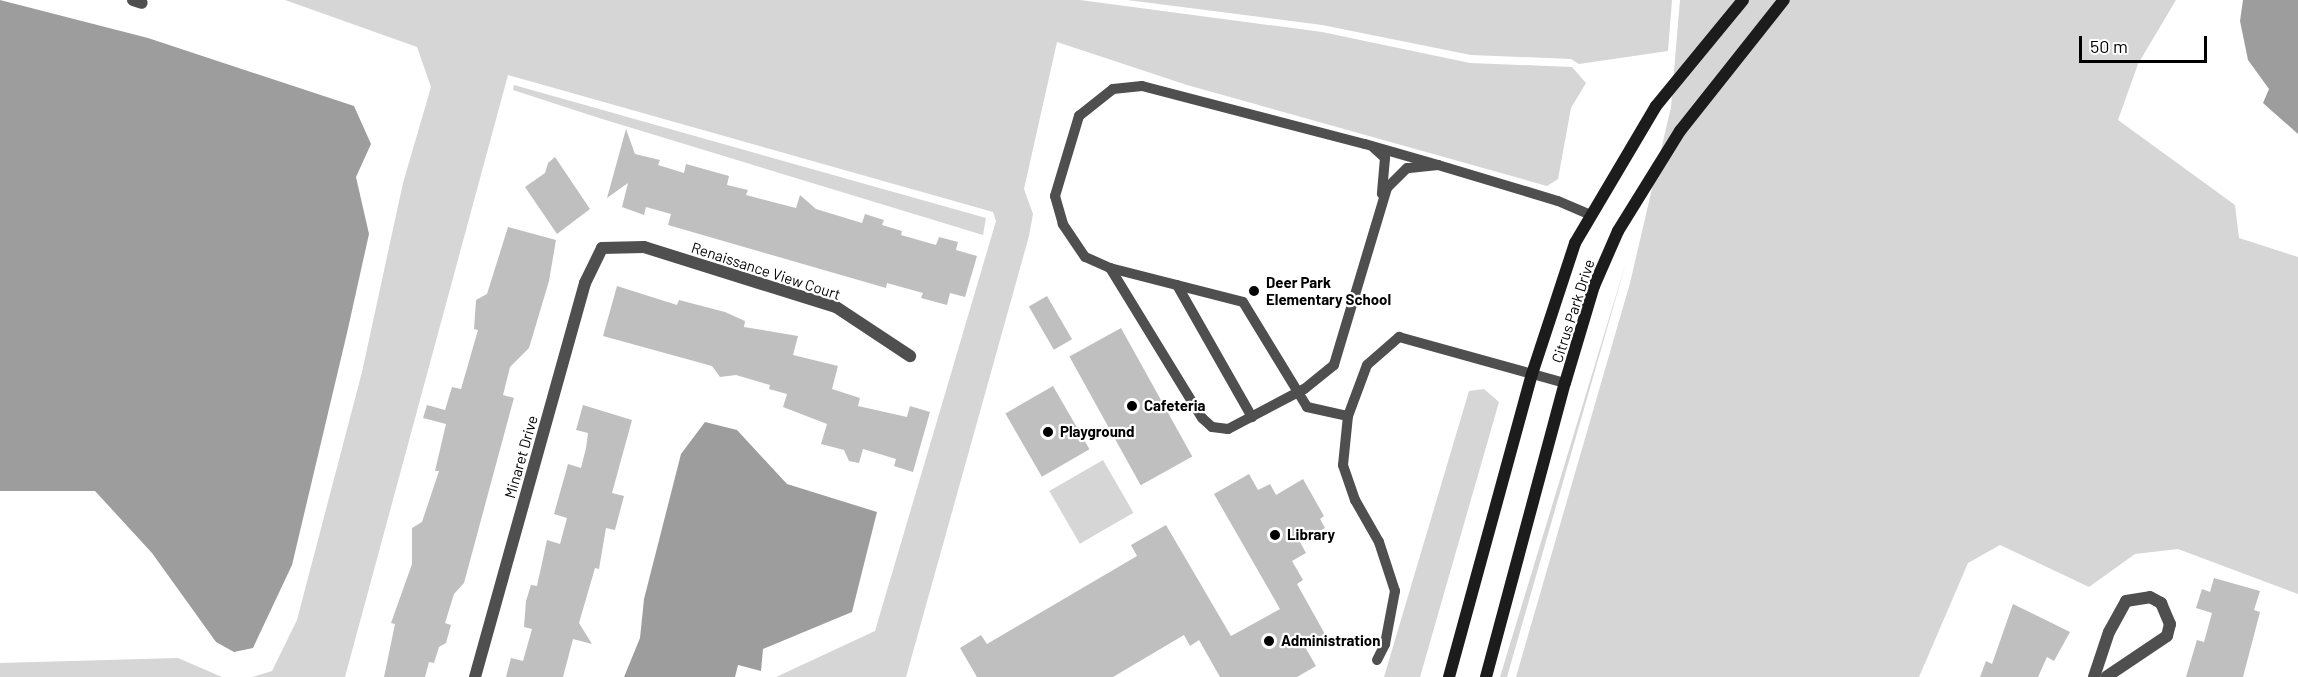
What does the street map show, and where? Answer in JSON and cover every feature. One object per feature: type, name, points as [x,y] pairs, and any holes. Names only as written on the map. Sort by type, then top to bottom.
[{"type":"street","name":"Citrus Park Drive","points":[[1449,677],[1552,306],[1589,214],[1656,106],[1743,0]]},
{"type":"street","name":"Citrus Park Drive","points":[[1486,677],[1565,383],[1594,286],[1618,231],[1680,131],[1784,0]]},
{"type":"street","name":"Renaissance View Court","points":[[602,248],[644,247],[836,307],[910,356]]},
{"type":"street","name":"Minaret Drive","points":[[475,677],[585,283],[602,248]]},
{"type":"street","points":[[2094,677],[2109,632],[2126,601],[2144,597],[2161,603],[2170,624],[2167,636],[2106,677]]},
{"type":"lane","points":[[1348,416],[1307,407],[1296,393],[1243,302],[1110,268],[1085,256],[1063,224],[1055,196],[1079,116],[1113,89],[1142,86],[1438,165],[1589,214]]},
{"type":"lane","points":[[1372,147],[1385,158],[1379,218]]},
{"type":"lane","points":[[1110,268],[1202,418],[1212,427],[1228,429],[1296,393],[1334,365],[1379,218],[1394,177],[1407,168],[1438,165]]},
{"type":"lane","points":[[1178,285],[1252,417]]},
{"type":"lane","points":[[1377,660],[1385,644],[1395,591],[1379,542],[1355,500],[1343,465],[1348,416],[1367,365],[1400,337],[1565,383]]},
{"type":"shaded area","points":[[0,0],[148,38],[354,106],[371,144],[356,177],[369,234],[347,333],[292,565],[253,648],[234,652],[216,642],[152,553],[95,491],[0,491]]},
{"type":"shaded area","points":[[285,0],[1080,0],[1322,32],[1470,63],[1572,67],[1586,83],[1571,108],[1558,179],[1547,186],[1187,85],[1057,42],[1024,189],[1033,214],[1029,236],[906,677],[776,677],[875,631],[996,221],[993,212],[508,75],[345,677],[252,677],[272,671],[297,620],[362,372],[403,183],[431,87],[417,47]]},
{"type":"shaded area","points":[[1127,0],[1672,0],[1668,51],[1579,64],[1571,59],[1471,55],[1322,25]]},
{"type":"shaded area","points":[[1680,0],[2176,0],[2138,64],[2118,120],[2235,205],[2239,238],[2298,257],[2298,594],[2178,549],[2135,554],[2089,587],[2000,545],[1968,563],[1919,677],[1516,677],[1630,283],[1671,107]]},
{"type":"shaded area","points":[[2243,0],[2298,0],[2298,134],[2263,103],[2269,89],[2248,60],[2240,21]]},
{"type":"shaded area","points":[[514,85],[986,218],[983,235],[599,118],[513,90]]},
{"type":"shaded area","points":[[1627,259],[1507,677],[1500,677]]},
{"type":"shaded area","points":[[1484,389],[1499,402],[1420,677],[1384,677],[1469,391]]},
{"type":"shaded area","points":[[705,422],[737,430],[787,484],[877,512],[852,612],[763,649],[761,671],[738,665],[735,677],[624,677],[640,638],[644,599],[681,454]]},
{"type":"shaded area","points":[[1103,460],[1134,513],[1080,544],[1049,491]]},
{"type":"shaded area","points":[[178,658],[222,677],[0,677],[0,663]]},
{"type":"building","points":[[626,129],[635,154],[660,160],[658,165],[684,173],[686,164],[729,176],[727,185],[748,190],[746,195],[796,208],[800,195],[816,209],[862,223],[865,214],[884,220],[882,225],[902,231],[901,235],[936,245],[939,237],[958,242],[956,250],[977,256],[965,297],[950,293],[947,305],[921,298],[923,293],[887,283],[886,288],[668,225],[671,214],[646,207],[644,215],[622,207],[628,183],[607,198]]},
{"type":"building","points":[[555,157],[590,209],[557,234],[525,187],[545,173],[548,163]]},
{"type":"building","points":[[508,227],[556,240],[549,281],[529,348],[510,367],[503,395],[514,398],[464,583],[454,594],[445,623],[451,625],[446,643],[439,647],[434,663],[429,662],[425,677],[384,677],[395,624],[391,623],[412,564],[412,528],[422,522],[439,471],[435,471],[446,424],[423,418],[427,405],[445,410],[452,387],[461,389],[478,330],[474,329],[476,300],[487,294]]},
{"type":"building","points":[[617,286],[677,305],[679,300],[725,312],[745,321],[744,327],[798,336],[793,355],[838,366],[832,389],[860,398],[858,406],[907,417],[910,406],[930,412],[913,472],[894,466],[896,459],[863,449],[859,463],[849,461],[844,450],[821,444],[827,424],[783,407],[787,394],[769,389],[770,385],[736,375],[720,377],[712,366],[603,336]]},
{"type":"building","points":[[1047,296],[1072,339],[1054,350],[1029,307]]},
{"type":"building","name":"Cafeteria","points":[[1121,328],[1192,457],[1141,485],[1069,357]]},
{"type":"building","name":"Playground","points":[[1053,386],[1090,449],[1042,477],[1005,414]]},
{"type":"building","points":[[583,405],[632,420],[612,493],[624,496],[615,530],[606,528],[599,569],[595,568],[579,623],[592,644],[573,639],[563,677],[506,677],[511,658],[523,661],[532,629],[524,627],[526,601],[531,585],[537,586],[547,540],[560,544],[567,518],[554,514],[568,464],[581,468],[588,433],[576,430]]},
{"type":"building","points":[[1249,474],[1258,490],[1270,484],[1276,495],[1303,479],[1324,516],[1320,519],[1325,528],[1300,542],[1306,553],[1292,561],[1303,580],[1297,584],[1326,636],[1305,647],[1316,666],[1297,677],[1220,677],[1199,640],[1190,646],[1184,635],[1113,677],[977,677],[960,648],[981,635],[987,644],[1137,556],[1131,545],[1166,525],[1231,636],[1280,609],[1214,494]]},
{"type":"building","points":[[2214,578],[2260,591],[2254,610],[2260,612],[2243,677],[2186,677],[2197,640],[2204,642],[2212,613],[2196,608],[2202,589],[2210,592]]},
{"type":"building","points":[[2013,604],[2070,632],[2054,661],[2047,657],[2038,677],[1980,677],[1986,661],[1992,664]]},
{"type":"place","name":"Deer Park Elementary School","points":[[1254,291]]},
{"type":"place","name":"Cafeteria","points":[[1132,406]]},
{"type":"place","name":"Playground","points":[[1048,432]]},
{"type":"place","name":"Library","points":[[1275,535]]},
{"type":"place","name":"Administration","points":[[1269,641]]}]
